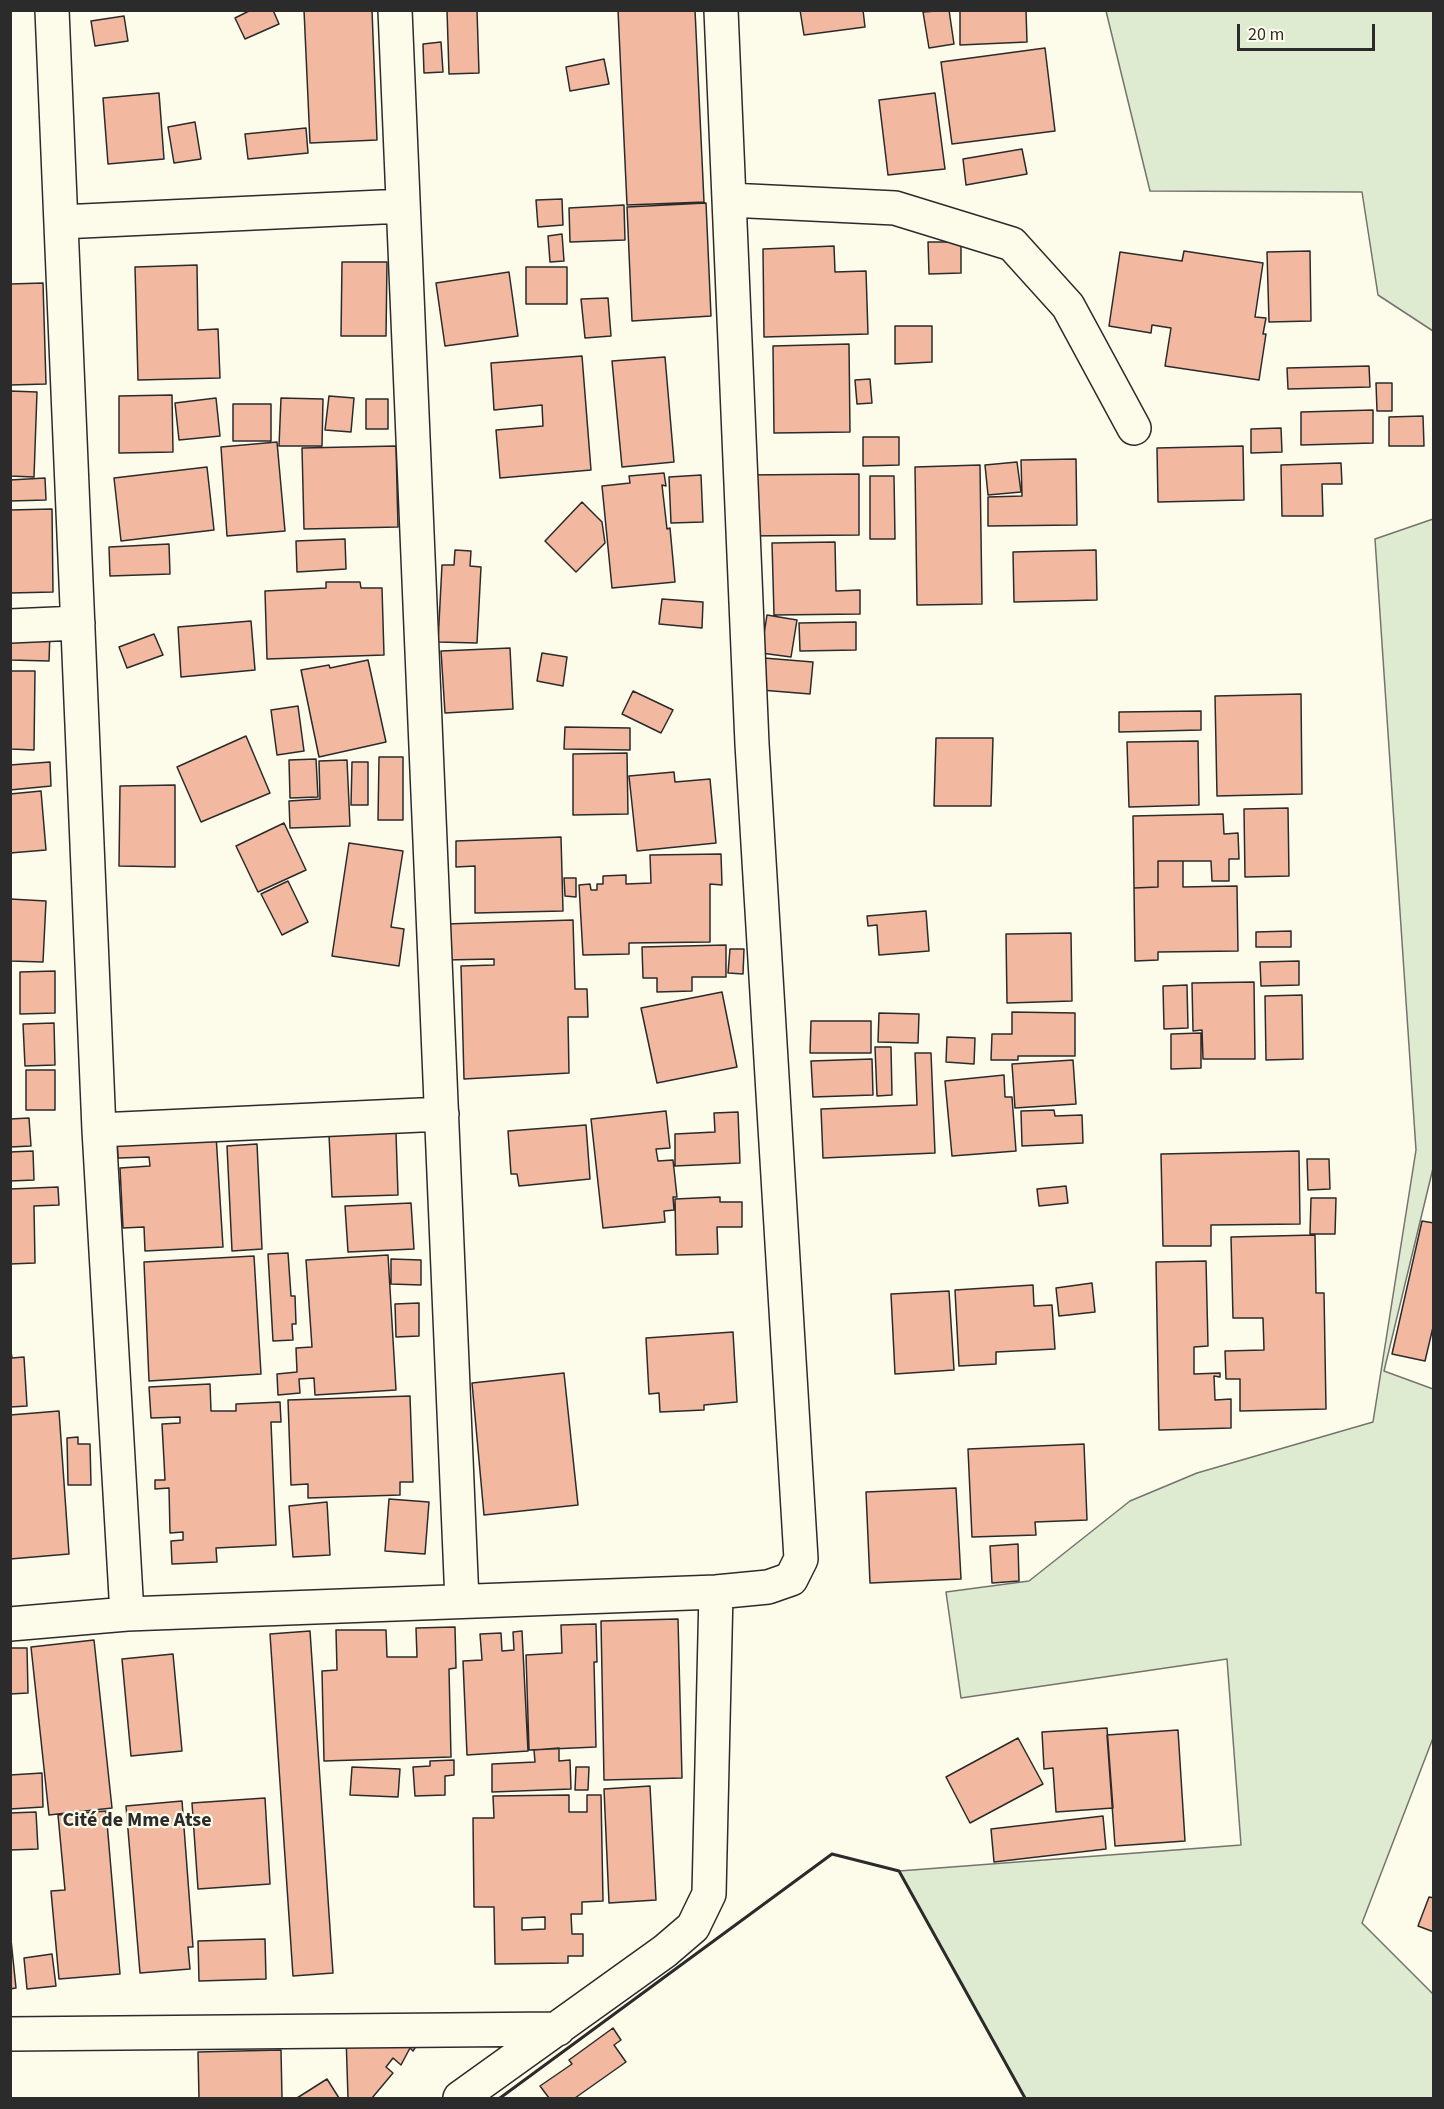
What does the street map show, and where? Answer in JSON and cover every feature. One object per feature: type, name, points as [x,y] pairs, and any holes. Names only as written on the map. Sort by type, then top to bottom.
[{"type":"street","points":[[52,10],[99,1130],[127,1614]]},
{"type":"street","points":[[395,10],[462,1601]]},
{"type":"street","points":[[10,1623],[127,1614],[716,1592],[768,1587],[791,1579],[801,1559],[753,755],[721,10]]},
{"type":"street","points":[[729,200],[895,208],[1012,244],[1068,306],[1134,428]]},
{"type":"street","points":[[61,222],[403,206]]},
{"type":"street","points":[[10,626],[78,623]]},
{"type":"street","points":[[99,1130],[442,1114]]},
{"type":"street","points":[[460,2098],[665,1951],[693,1927],[709,1894],[716,1592]]},
{"type":"street","points":[[10,2034],[558,2029]]},
{"type":"green space","points":[[1106,11],[1433,11],[1433,331],[1378,295],[1362,192],[1150,191]]},
{"type":"green space","points":[[1433,519],[1434,1164],[1384,1371],[1433,1389],[1433,1738],[1362,1923],[1433,1994],[1433,2098],[1025,2098],[899,1871],[1241,1845],[1227,1659],[961,1698],[946,1592],[1029,1581],[1130,1501],[1197,1473],[1373,1422],[1416,1150],[1375,539]]},
{"type":"building","points":[[251,10],[273,10],[279,24],[245,39],[235,18]]},
{"type":"building","points":[[304,10],[372,10],[377,140],[310,143]]},
{"type":"building","points":[[447,10],[477,10],[479,73],[449,74]]},
{"type":"building","points":[[618,10],[695,10],[704,202],[627,205]]},
{"type":"building","points":[[800,10],[863,10],[865,27],[804,35]]},
{"type":"building","points":[[949,10],[954,44],[929,48],[923,12]]},
{"type":"building","points":[[960,10],[1026,10],[1027,42],[960,45]]},
{"type":"building","points":[[124,16],[128,41],[95,46],[91,21]]},
{"type":"building","points":[[441,42],[443,72],[424,73],[423,44]]},
{"type":"building","points":[[1045,48],[1055,131],[952,144],[941,62]]},
{"type":"building","points":[[604,59],[609,84],[570,91],[566,67]]},
{"type":"building","points":[[159,93],[164,159],[108,164],[103,98]]},
{"type":"building","points":[[935,93],[945,169],[888,175],[879,100]]},
{"type":"building","points":[[195,122],[201,159],[174,163],[168,127]]},
{"type":"building","points":[[306,128],[308,153],[248,159],[245,134]]},
{"type":"building","points":[[1022,149],[1027,174],[966,185],[963,159]]},
{"type":"building","points":[[562,199],[563,225],[538,227],[536,200]]},
{"type":"building","points":[[706,203],[711,316],[632,321],[627,207]]},
{"type":"building","points":[[624,205],[625,240],[570,242],[569,208]]},
{"type":"building","points":[[562,234],[564,261],[550,262],[548,236]]},
{"type":"building","points":[[928,242],[961,242],[961,273],[929,274]]},
{"type":"building","points":[[834,246],[835,272],[866,271],[868,334],[764,337],[763,249]]},
{"type":"building","points":[[1184,251],[1263,263],[1255,317],[1266,318],[1259,380],[1165,366],[1171,328],[1152,325],[1151,333],[1109,326],[1120,252],[1182,261]]},
{"type":"building","points":[[1310,251],[1311,321],[1269,322],[1267,252]]},
{"type":"building","points":[[342,262],[387,262],[386,336],[341,336]]},
{"type":"building","points":[[197,265],[198,330],[218,329],[220,378],[138,380],[135,267]]},
{"type":"building","points":[[526,267],[567,267],[567,304],[526,304]]},
{"type":"building","points":[[509,272],[518,336],[445,346],[436,283]]},
{"type":"building","points":[[43,283],[46,384],[10,385],[10,284]]},
{"type":"building","points":[[608,298],[611,336],[585,338],[581,299]]},
{"type":"building","points":[[895,326],[932,326],[932,362],[895,364]]},
{"type":"building","points":[[849,344],[850,432],[774,433],[773,346]]},
{"type":"building","points":[[582,356],[591,470],[500,478],[496,430],[543,426],[542,405],[494,410],[491,363]]},
{"type":"building","points":[[665,357],[674,462],[622,467],[612,361]]},
{"type":"building","points":[[1369,366],[1370,387],[1288,389],[1287,368]]},
{"type":"building","points":[[870,379],[872,403],[857,404],[855,380]]},
{"type":"building","points":[[1376,383],[1392,383],[1392,411],[1377,411]]},
{"type":"building","points":[[10,391],[37,392],[34,477],[10,476]]},
{"type":"building","points":[[172,395],[173,452],[119,453],[119,396]]},
{"type":"building","points":[[329,396],[354,398],[351,432],[325,430]]},
{"type":"building","points":[[216,398],[220,436],[179,440],[175,403]]},
{"type":"building","points":[[281,398],[323,399],[322,446],[279,446]]},
{"type":"building","points":[[366,399],[388,399],[388,429],[366,429]]},
{"type":"building","points":[[233,404],[271,404],[271,441],[233,441]]},
{"type":"building","points":[[1373,410],[1373,443],[1301,445],[1301,412]]},
{"type":"building","points":[[1423,416],[1424,446],[1389,446],[1389,417]]},
{"type":"building","points":[[1281,428],[1282,452],[1251,453],[1251,429]]},
{"type":"building","points":[[863,437],[899,437],[899,465],[863,466]]},
{"type":"building","points":[[277,442],[285,531],[227,536],[221,447]]},
{"type":"building","points":[[396,446],[398,527],[304,529],[302,448]]},
{"type":"building","points":[[1243,446],[1244,500],[1158,502],[1157,448]]},
{"type":"building","points":[[1076,459],[1077,525],[988,526],[988,497],[1022,496],[1021,460]]},
{"type":"building","points":[[1017,462],[1021,492],[988,495],[985,465]]},
{"type":"building","points":[[1341,463],[1342,484],[1322,484],[1323,516],[1282,516],[1281,465]]},
{"type":"building","points":[[980,465],[982,604],[917,605],[915,467]]},
{"type":"building","points":[[207,467],[214,530],[121,541],[114,478]]},
{"type":"building","points":[[664,473],[666,486],[662,485],[667,529],[670,528],[675,582],[612,588],[602,486],[630,483],[629,476]]},
{"type":"building","points":[[859,474],[859,535],[744,536],[744,475]]},
{"type":"building","points":[[701,475],[703,522],[671,523],[669,477]]},
{"type":"building","points":[[870,476],[894,476],[895,539],[870,539]]},
{"type":"building","points":[[45,478],[46,500],[10,501],[10,480]]},
{"type":"building","points":[[582,502],[602,522],[605,543],[576,572],[545,541]]},
{"type":"building","points":[[52,509],[53,592],[10,593],[10,510]]},
{"type":"building","points":[[345,539],[346,569],[297,572],[296,541]]},
{"type":"building","points":[[835,542],[836,591],[860,590],[860,614],[774,615],[772,543]]},
{"type":"building","points":[[169,544],[170,574],[110,576],[109,547]]},
{"type":"building","points":[[455,550],[471,551],[470,566],[481,567],[477,643],[438,642],[442,565],[454,565]]},
{"type":"building","points":[[1096,550],[1097,600],[1014,602],[1013,552]]},
{"type":"building","points":[[326,582],[360,582],[361,588],[382,588],[384,655],[267,659],[265,591],[326,588]]},
{"type":"building","points":[[662,599],[703,602],[702,628],[659,624]]},
{"type":"building","points":[[767,615],[797,620],[791,657],[761,653]]},
{"type":"building","points":[[251,621],[255,670],[181,677],[178,627]]},
{"type":"building","points":[[856,622],[856,650],[800,651],[799,623]]},
{"type":"building","points":[[10,632],[50,632],[49,661],[10,660]]},
{"type":"building","points":[[154,634],[163,655],[127,668],[119,647]]},
{"type":"building","points":[[510,648],[513,709],[445,713],[441,651]]},
{"type":"building","points":[[542,653],[567,657],[563,686],[537,681]]},
{"type":"building","points":[[764,658],[813,662],[810,694],[761,690]]},
{"type":"building","points":[[368,660],[386,742],[319,757],[301,670],[329,665],[330,668]]},
{"type":"building","points":[[10,671],[35,671],[34,750],[10,749]]},
{"type":"building","points":[[633,691],[673,710],[661,733],[622,714]]},
{"type":"building","points":[[1301,694],[1302,794],[1217,796],[1215,696]]},
{"type":"building","points":[[298,706],[304,751],[277,755],[271,710]]},
{"type":"building","points":[[1201,711],[1201,730],[1119,732],[1119,712]]},
{"type":"building","points":[[565,727],[630,728],[630,750],[564,749]]},
{"type":"building","points":[[246,736],[270,793],[201,822],[177,767]]},
{"type":"building","points":[[936,738],[993,738],[991,806],[934,806]]},
{"type":"building","points":[[1198,741],[1199,805],[1129,807],[1127,742]]},
{"type":"building","points":[[627,753],[628,814],[573,815],[573,754]]},
{"type":"building","points":[[379,757],[403,757],[403,820],[378,820]]},
{"type":"building","points":[[316,759],[318,797],[290,798],[289,760]]},
{"type":"building","points":[[347,760],[350,826],[290,828],[289,801],[320,799],[319,761]]},
{"type":"building","points":[[50,762],[51,786],[10,790],[10,765]]},
{"type":"building","points":[[352,762],[368,762],[368,805],[351,805]]},
{"type":"building","points":[[674,772],[675,782],[710,779],[716,843],[637,851],[629,776]]},
{"type":"building","points":[[175,785],[175,867],[119,866],[120,786]]},
{"type":"building","points":[[41,791],[46,850],[10,853],[10,794]]},
{"type":"building","points":[[1288,808],[1289,876],[1245,877],[1244,809]]},
{"type":"building","points":[[1223,814],[1224,834],[1238,833],[1239,859],[1229,859],[1229,881],[1212,881],[1211,861],[1158,861],[1158,887],[1134,888],[1133,816]]},
{"type":"building","points":[[284,823],[306,870],[258,892],[236,846]]},
{"type":"building","points":[[561,837],[563,911],[475,913],[475,866],[456,867],[456,841]]},
{"type":"building","points":[[349,843],[403,851],[391,927],[404,929],[399,966],[332,956]]},
{"type":"building","points":[[721,854],[722,885],[710,884],[710,942],[629,943],[629,954],[583,955],[579,885],[590,884],[591,890],[597,890],[597,884],[603,884],[603,876],[626,875],[626,884],[651,883],[650,855]]},
{"type":"building","points":[[1158,861],[1183,861],[1183,887],[1237,886],[1238,951],[1158,952],[1158,960],[1135,961],[1134,888],[1158,887]]},
{"type":"building","points":[[564,878],[576,878],[576,897],[565,896]]},
{"type":"building","points":[[288,881],[308,922],[282,935],[261,894]]},
{"type":"building","points":[[10,899],[46,901],[43,962],[10,961]]},
{"type":"building","points":[[926,911],[929,951],[879,955],[877,925],[868,926],[867,916]]},
{"type":"building","points":[[573,920],[575,989],[587,989],[588,1017],[568,1017],[569,1073],[464,1079],[461,966],[494,965],[494,959],[446,960],[445,924]]},
{"type":"building","points":[[1291,931],[1291,947],[1256,947],[1256,932]]},
{"type":"building","points":[[1071,933],[1072,1001],[1007,1003],[1006,934]]},
{"type":"building","points":[[726,945],[726,977],[692,977],[692,991],[657,992],[657,978],[643,978],[642,947]]},
{"type":"building","points":[[730,949],[744,949],[743,974],[728,973]]},
{"type":"building","points":[[1299,961],[1299,985],[1261,986],[1260,962]]},
{"type":"building","points":[[55,971],[55,1013],[20,1014],[20,972]]},
{"type":"building","points":[[1254,982],[1255,1059],[1203,1059],[1202,1030],[1193,1031],[1192,983]]},
{"type":"building","points":[[1187,985],[1188,1028],[1164,1029],[1163,986]]},
{"type":"building","points":[[722,992],[737,1067],[657,1083],[641,1008]]},
{"type":"building","points":[[1302,995],[1303,1059],[1266,1060],[1265,996]]},
{"type":"building","points":[[1012,1012],[1075,1013],[1075,1056],[1018,1056],[1018,1060],[991,1060],[992,1034],[1012,1034]]},
{"type":"building","points":[[879,1013],[919,1014],[918,1043],[878,1042]]},
{"type":"building","points":[[811,1021],[871,1021],[871,1053],[810,1053]]},
{"type":"building","points":[[54,1023],[55,1065],[25,1066],[23,1024]]},
{"type":"building","points":[[1201,1033],[1201,1068],[1171,1069],[1171,1034]]},
{"type":"building","points":[[947,1037],[975,1038],[974,1064],[946,1062]]},
{"type":"building","points":[[875,1047],[891,1047],[892,1095],[877,1096]]},
{"type":"building","points":[[915,1053],[931,1053],[935,1153],[823,1158],[821,1109],[917,1105]]},
{"type":"building","points":[[872,1059],[873,1095],[813,1097],[811,1061]]},
{"type":"building","points":[[1073,1060],[1076,1104],[1015,1108],[1012,1064]]},
{"type":"building","points":[[26,1070],[55,1070],[55,1110],[26,1110]]},
{"type":"building","points":[[1004,1075],[1005,1097],[1012,1097],[1016,1151],[952,1156],[945,1081]]},
{"type":"building","points":[[1054,1110],[1055,1116],[1082,1115],[1083,1143],[1022,1146],[1021,1111]]},
{"type":"building","points":[[666,1111],[670,1148],[656,1149],[658,1161],[673,1160],[677,1197],[673,1197],[674,1210],[664,1211],[665,1222],[603,1228],[591,1119]]},
{"type":"building","points":[[738,1112],[740,1163],[675,1166],[675,1134],[715,1132],[714,1113]]},
{"type":"building","points":[[29,1118],[31,1146],[10,1147],[10,1119]]},
{"type":"building","points":[[586,1125],[590,1179],[519,1186],[517,1174],[511,1174],[508,1131]]},
{"type":"building","points":[[396,1133],[398,1195],[332,1197],[329,1135]]},
{"type":"building","points":[[216,1135],[223,1247],[145,1251],[144,1227],[123,1228],[120,1168],[150,1166],[149,1157],[118,1158],[117,1140]]},
{"type":"building","points":[[257,1144],[262,1249],[232,1251],[227,1146]]},
{"type":"building","points":[[33,1151],[34,1180],[10,1181],[10,1152]]},
{"type":"building","points":[[1299,1151],[1300,1224],[1211,1225],[1211,1246],[1163,1246],[1161,1154]]},
{"type":"building","points":[[1307,1159],[1329,1159],[1330,1189],[1308,1190]]},
{"type":"building","points":[[1066,1186],[1068,1203],[1039,1206],[1037,1189]]},
{"type":"building","points":[[58,1187],[59,1205],[34,1206],[35,1263],[10,1264],[10,1189]]},
{"type":"building","points":[[720,1197],[720,1202],[742,1202],[742,1227],[717,1227],[718,1254],[676,1255],[675,1199]]},
{"type":"building","points":[[1311,1198],[1336,1198],[1335,1234],[1310,1234]]},
{"type":"building","points":[[411,1203],[414,1249],[348,1252],[345,1206]]},
{"type":"building","points":[[1422,1221],[1434,1223],[1434,1323],[1425,1361],[1392,1354]]},
{"type":"building","points":[[1315,1235],[1316,1293],[1324,1293],[1326,1409],[1240,1411],[1240,1379],[1226,1379],[1225,1351],[1264,1350],[1263,1318],[1233,1318],[1231,1237]]},
{"type":"building","points":[[288,1253],[291,1296],[295,1296],[296,1324],[292,1324],[293,1340],[273,1341],[268,1254]]},
{"type":"building","points":[[388,1255],[396,1390],[315,1395],[314,1378],[299,1379],[300,1393],[278,1395],[277,1374],[297,1372],[296,1348],[312,1347],[306,1260]]},
{"type":"building","points":[[254,1256],[261,1374],[149,1381],[144,1262]]},
{"type":"building","points":[[391,1259],[421,1260],[421,1285],[391,1284]]},
{"type":"building","points":[[1206,1261],[1208,1346],[1194,1347],[1194,1374],[1220,1373],[1220,1377],[1214,1376],[1215,1400],[1231,1399],[1231,1428],[1159,1430],[1156,1262]]},
{"type":"building","points":[[1092,1283],[1095,1312],[1059,1316],[1056,1288]]},
{"type":"building","points":[[1033,1285],[1034,1306],[1052,1305],[1055,1349],[996,1352],[996,1364],[959,1366],[955,1290]]},
{"type":"building","points":[[949,1291],[954,1370],[895,1374],[891,1294]]},
{"type":"building","points":[[419,1303],[419,1336],[396,1337],[395,1304]]},
{"type":"building","points":[[733,1332],[737,1402],[704,1405],[704,1410],[660,1412],[659,1393],[649,1394],[646,1338]]},
{"type":"building","points":[[10,1345],[12,1358],[24,1357],[27,1406],[10,1407]]},
{"type":"building","points":[[564,1373],[578,1505],[484,1515],[472,1383]]},
{"type":"building","points":[[210,1384],[211,1411],[236,1411],[236,1404],[280,1402],[281,1422],[271,1422],[276,1545],[216,1548],[217,1562],[172,1564],[171,1541],[183,1540],[183,1532],[170,1533],[169,1488],[155,1489],[155,1480],[165,1480],[162,1424],[180,1423],[180,1417],[151,1418],[149,1387]]},
{"type":"building","points":[[410,1396],[413,1482],[400,1482],[400,1495],[308,1498],[308,1484],[291,1485],[288,1400]]},
{"type":"building","points":[[59,1411],[69,1554],[10,1559],[10,1415]]},
{"type":"building","points":[[78,1437],[78,1444],[90,1444],[91,1485],[68,1485],[67,1438]]},
{"type":"building","points":[[1084,1444],[1087,1520],[1035,1522],[1036,1535],[972,1537],[968,1449]]},
{"type":"building","points":[[956,1488],[961,1579],[870,1583],[866,1492]]},
{"type":"building","points":[[389,1499],[429,1502],[425,1554],[385,1551]]},
{"type":"building","points":[[327,1502],[330,1555],[293,1557],[289,1506]]},
{"type":"building","points":[[1018,1544],[1019,1581],[992,1583],[990,1546]]},
{"type":"building","points":[[678,1619],[682,1778],[604,1780],[601,1621]]},
{"type":"building","points":[[596,1624],[597,1662],[594,1662],[596,1747],[529,1750],[526,1655],[562,1653],[561,1625]]},
{"type":"building","points":[[455,1627],[456,1668],[449,1669],[451,1757],[324,1761],[322,1671],[337,1670],[336,1630],[386,1630],[387,1657],[417,1657],[416,1628]]},
{"type":"building","points":[[310,1631],[333,1973],[293,1976],[270,1634]]},
{"type":"building","points":[[522,1631],[528,1751],[467,1755],[463,1661],[482,1660],[480,1634],[501,1633],[502,1651],[514,1650],[513,1632]]},
{"type":"building","points":[[94,1640],[112,1808],[49,1815],[31,1647]]},
{"type":"building","points":[[10,1648],[27,1648],[28,1693],[10,1694]]},
{"type":"building","points":[[173,1654],[182,1751],[131,1756],[122,1659]]},
{"type":"building","points":[[1107,1728],[1113,1808],[1056,1812],[1053,1768],[1044,1769],[1042,1732]]},
{"type":"building","points":[[1178,1730],[1185,1841],[1115,1846],[1107,1735]]},
{"type":"building","points":[[1018,1738],[1043,1784],[970,1823],[946,1777]]},
{"type":"building","points":[[559,1748],[559,1761],[570,1760],[571,1789],[492,1792],[492,1764],[535,1762],[534,1750]]},
{"type":"building","points":[[454,1760],[454,1775],[445,1776],[445,1795],[415,1796],[413,1767],[430,1766],[430,1761]]},
{"type":"building","points":[[352,1767],[400,1769],[398,1797],[350,1795]]},
{"type":"building","points":[[576,1767],[589,1767],[588,1790],[575,1790]]},
{"type":"building","points":[[42,1773],[43,1807],[10,1809],[10,1775]]},
{"type":"building","points":[[650,1786],[656,1900],[609,1903],[604,1789]]},
{"type":"building","points":[[569,1795],[569,1812],[587,1812],[587,1795],[601,1795],[603,1901],[582,1902],[582,1914],[571,1914],[572,1934],[583,1934],[583,1956],[568,1956],[568,1963],[495,1964],[494,1907],[474,1907],[473,1818],[494,1818],[493,1796]],"holes":[[[545,1917],[545,1929],[522,1930],[522,1918]]]},
{"type":"building","points":[[265,1798],[270,1884],[198,1889],[192,1803]]},
{"type":"building","points":[[182,1801],[193,1947],[188,1947],[190,1969],[140,1973],[126,1806]]},
{"type":"building","points":[[106,1811],[120,1974],[59,1979],[51,1891],[65,1890],[58,1815]]},
{"type":"building","points":[[36,1812],[38,1849],[10,1850],[10,1813]]},
{"type":"building","points":[[1103,1816],[1106,1849],[994,1862],[991,1829]]},
{"type":"building","points":[[1429,1897],[1434,1898],[1434,1932],[1418,1926]]},
{"type":"building","points":[[10,1930],[16,1988],[10,1989]]},
{"type":"building","points":[[265,1939],[266,1979],[199,1981],[198,1941]]},
{"type":"building","points":[[52,1954],[56,1986],[27,1989],[24,1958]]},
{"type":"building","points":[[613,2028],[621,2040],[614,2045],[626,2062],[575,2098],[549,2098],[540,2086],[572,2064],[569,2060]]},
{"type":"building","points":[[346,2036],[417,2045],[413,2051],[410,2048],[401,2065],[393,2058],[386,2067],[393,2073],[372,2098],[348,2098]]},
{"type":"building","points":[[281,2050],[282,2098],[199,2098],[198,2052]]},
{"type":"building","points":[[327,2079],[339,2098],[297,2098]]},
{"type":"wall","points":[[500,2098],[832,1854],[899,1871],[1025,2098]]},
{"type":"district","name":"Cité de Mme Atse","points":[[137,1822]]}]
